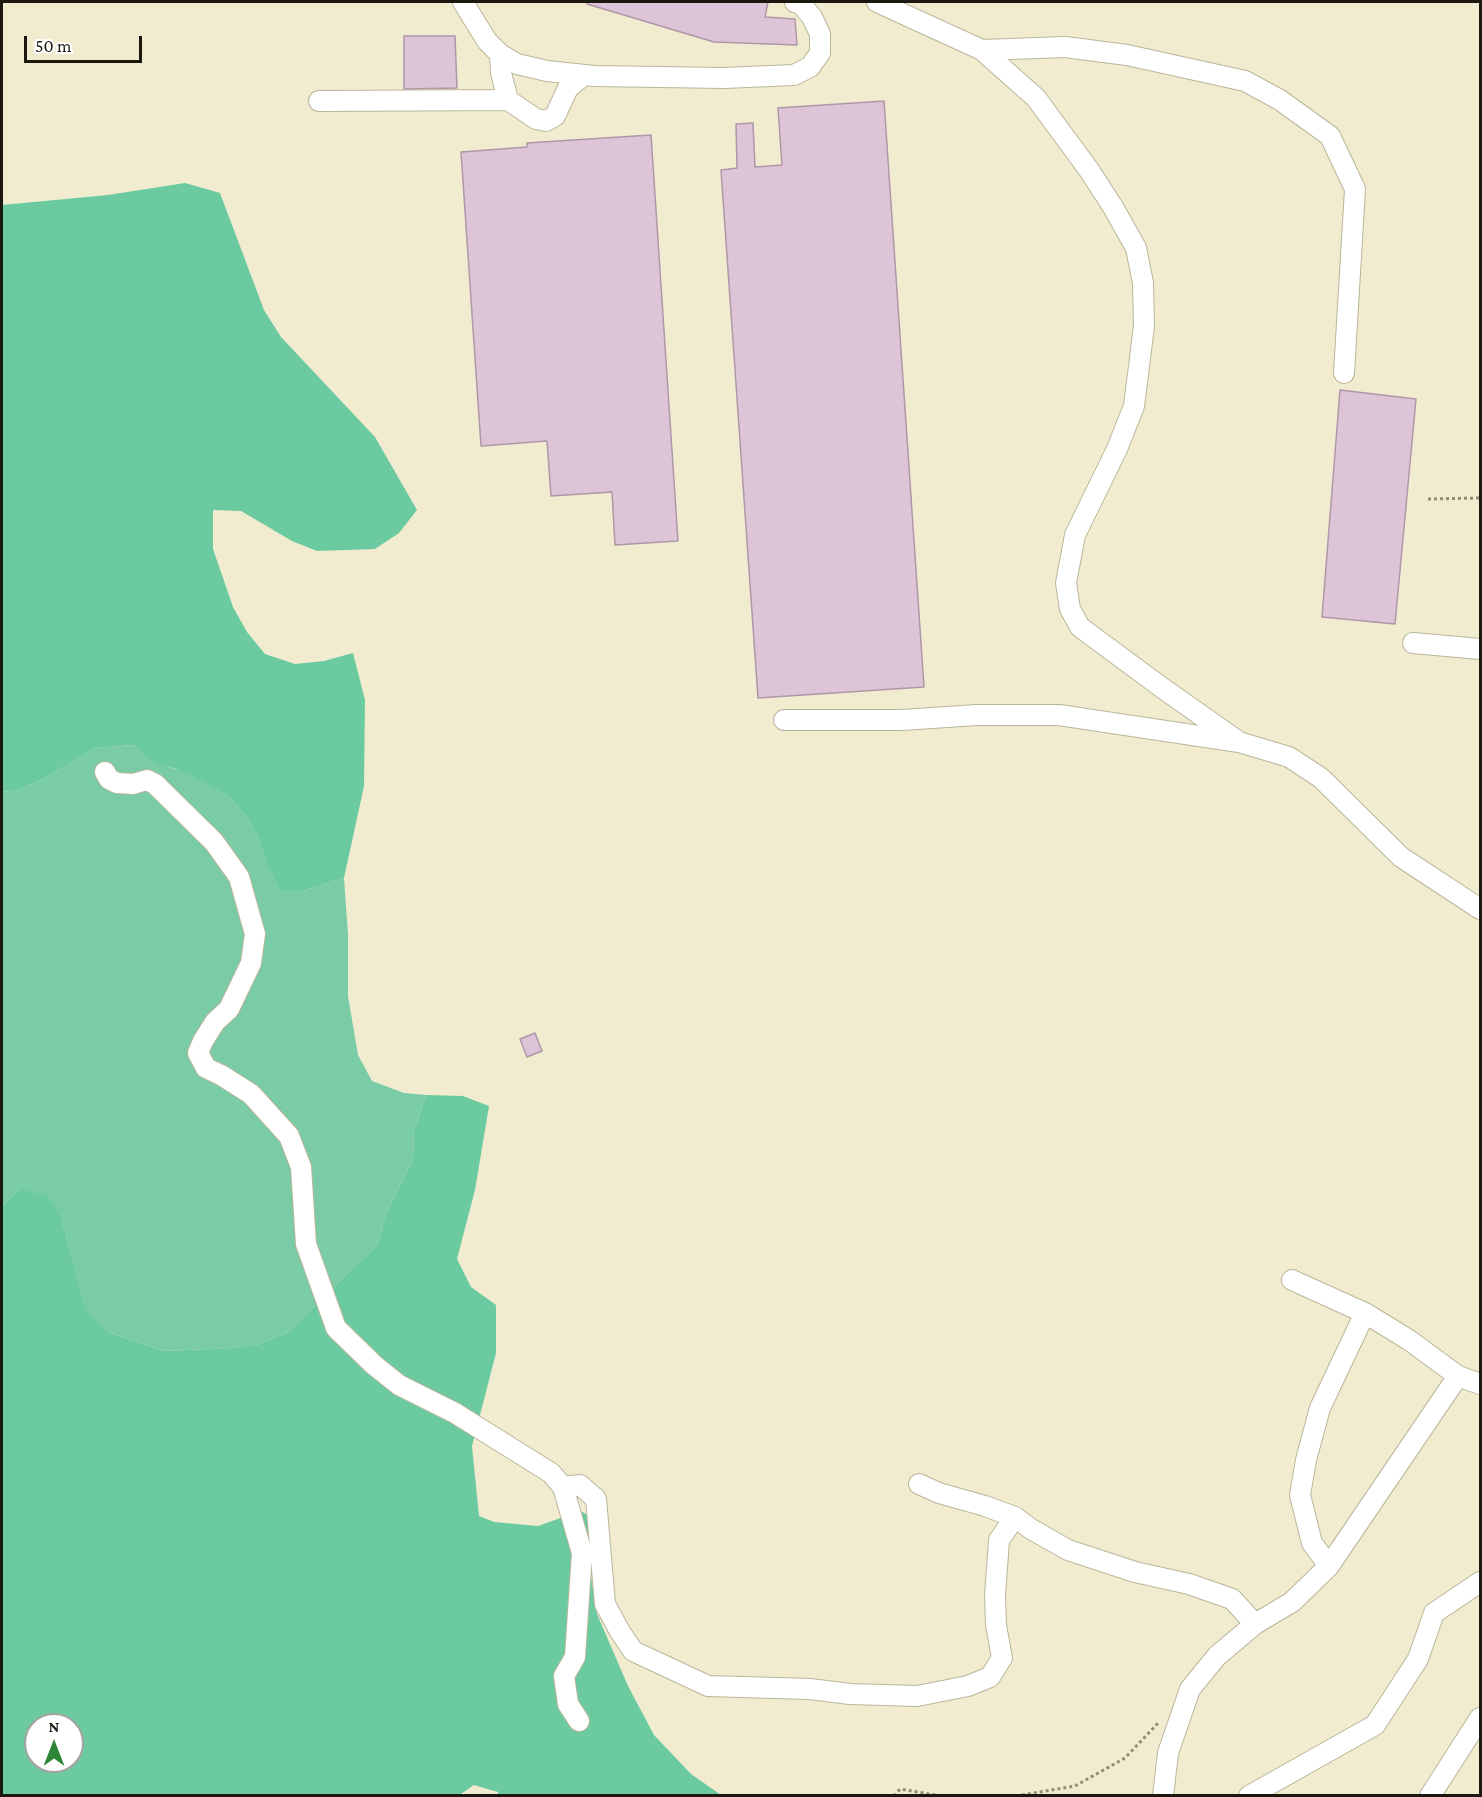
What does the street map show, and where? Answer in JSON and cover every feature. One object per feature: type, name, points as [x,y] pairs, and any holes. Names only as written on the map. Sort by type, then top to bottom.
[{"type":"street","points":[[463,2],[487,41],[500,54],[518,64],[547,71],[584,75],[724,78],[768,78],[794,75],[810,67],[820,53],[820,34],[801,4],[795,2]]},
{"type":"street","points":[[877,2],[982,50],[1036,98],[1089,170],[1136,248],[1143,283],[1144,326],[1134,406],[1118,449],[1075,535],[1066,583],[1070,609],[1080,627],[1239,742]]},
{"type":"street","points":[[982,50],[1065,47],[1127,55],[1245,81],[1280,100],[1330,136],[1355,189],[1344,373]]},
{"type":"street","points":[[500,54],[501,73],[508,100]]},
{"type":"street","points":[[319,101],[508,100],[536,119],[546,121],[555,116],[568,88],[584,75]]},
{"type":"street","points":[[1413,643],[1480,649]]},
{"type":"street","points":[[784,720],[902,720],[977,715],[1059,715],[1239,742],[1290,757],[1321,778],[1401,857],[1480,909]]},
{"type":"street","points":[[105,772],[109,779],[117,783],[133,784],[147,780],[154,784],[214,842],[239,877],[255,934],[251,963],[229,1009],[216,1022],[198,1053],[206,1068],[251,1094],[289,1136],[301,1167],[306,1244],[336,1328],[374,1365],[399,1385],[455,1413],[551,1473],[563,1487],[582,1553],[576,1657],[564,1676],[568,1704],[579,1721]]},
{"type":"street","points":[[1292,1280],[1365,1313],[1409,1340],[1458,1376],[1480,1384]]},
{"type":"street","points":[[1329,1566],[1312,1543],[1300,1495],[1306,1460],[1320,1408],[1365,1313]]},
{"type":"street","points":[[1163,1796],[1168,1753],[1190,1689],[1217,1656],[1255,1624],[1292,1602],[1329,1566],[1458,1376]]},
{"type":"street","points":[[919,1484],[939,1493],[1015,1517],[1030,1529],[1068,1550],[1135,1572],[1189,1584],[1232,1599],[1255,1624]]},
{"type":"street","points":[[563,1487],[580,1485],[596,1499],[605,1604],[633,1651],[708,1686],[798,1688],[850,1694],[917,1696],[968,1686],[990,1677],[1002,1658],[996,1625],[995,1596],[999,1540],[1015,1517]]},
{"type":"street","points":[[1249,1796],[1375,1725],[1418,1659],[1434,1613],[1480,1582]]},
{"type":"street","points":[[1430,1796],[1480,1718]]},
{"type":"path","points":[[1428,499],[1480,498]]},
{"type":"path","points":[[1016,1796],[1075,1786],[1125,1758],[1166,1715]]},
{"type":"path","points":[[894,1796],[900,1789],[941,1796]]},
{"type":"green space","points":[[185,183],[220,193],[264,310],[281,337],[375,437],[417,510],[399,533],[375,549],[317,551],[292,541],[241,511],[213,510],[213,549],[233,607],[247,632],[265,654],[295,664],[324,661],[353,653],[365,700],[364,786],[344,878],[303,891],[281,890],[250,822],[230,797],[188,773],[157,763],[144,756],[134,745],[95,748],[47,777],[20,790],[2,792],[2,205],[108,195]]},
{"type":"green space","points":[[134,745],[144,756],[174,769],[188,772],[230,797],[250,822],[266,861],[303,891],[344,878],[348,934],[348,996],[358,1055],[372,1081],[404,1093],[426,1095],[414,1131],[413,1159],[385,1215],[378,1244],[288,1332],[260,1344],[232,1348],[164,1351],[108,1332],[86,1311],[62,1221],[20,1189],[2,1206],[2,792],[20,790],[47,777],[95,748]]},
{"type":"green space","points":[[426,1095],[463,1096],[489,1106],[475,1190],[457,1259],[471,1287],[496,1305],[496,1353],[472,1446],[479,1516],[494,1522],[538,1526],[580,1511],[588,1515],[588,1558],[597,1614],[628,1686],[654,1735],[691,1774],[721,1795],[498,1796],[498,1792],[474,1785],[458,1796],[2,1795],[2,1206],[20,1189],[48,1196],[62,1221],[86,1310],[108,1332],[164,1351],[231,1348],[260,1344],[288,1332],[378,1244],[385,1215],[413,1159],[414,1131]]},
{"type":"building","points":[[587,2],[768,2],[765,17],[795,19],[797,45],[714,42],[587,4]]},
{"type":"building","points":[[404,36],[455,36],[457,88],[404,89]]},
{"type":"building","points":[[884,101],[924,687],[758,698],[721,170],[737,168],[736,124],[753,123],[755,167],[782,165],[778,108]]},
{"type":"building","points":[[651,135],[678,541],[615,545],[612,492],[551,496],[547,441],[481,446],[461,152],[527,147],[527,143]]},
{"type":"building","points":[[1340,390],[1416,399],[1395,624],[1322,617]]},
{"type":"building","points":[[535,1033],[542,1051],[527,1057],[520,1039]]}]
